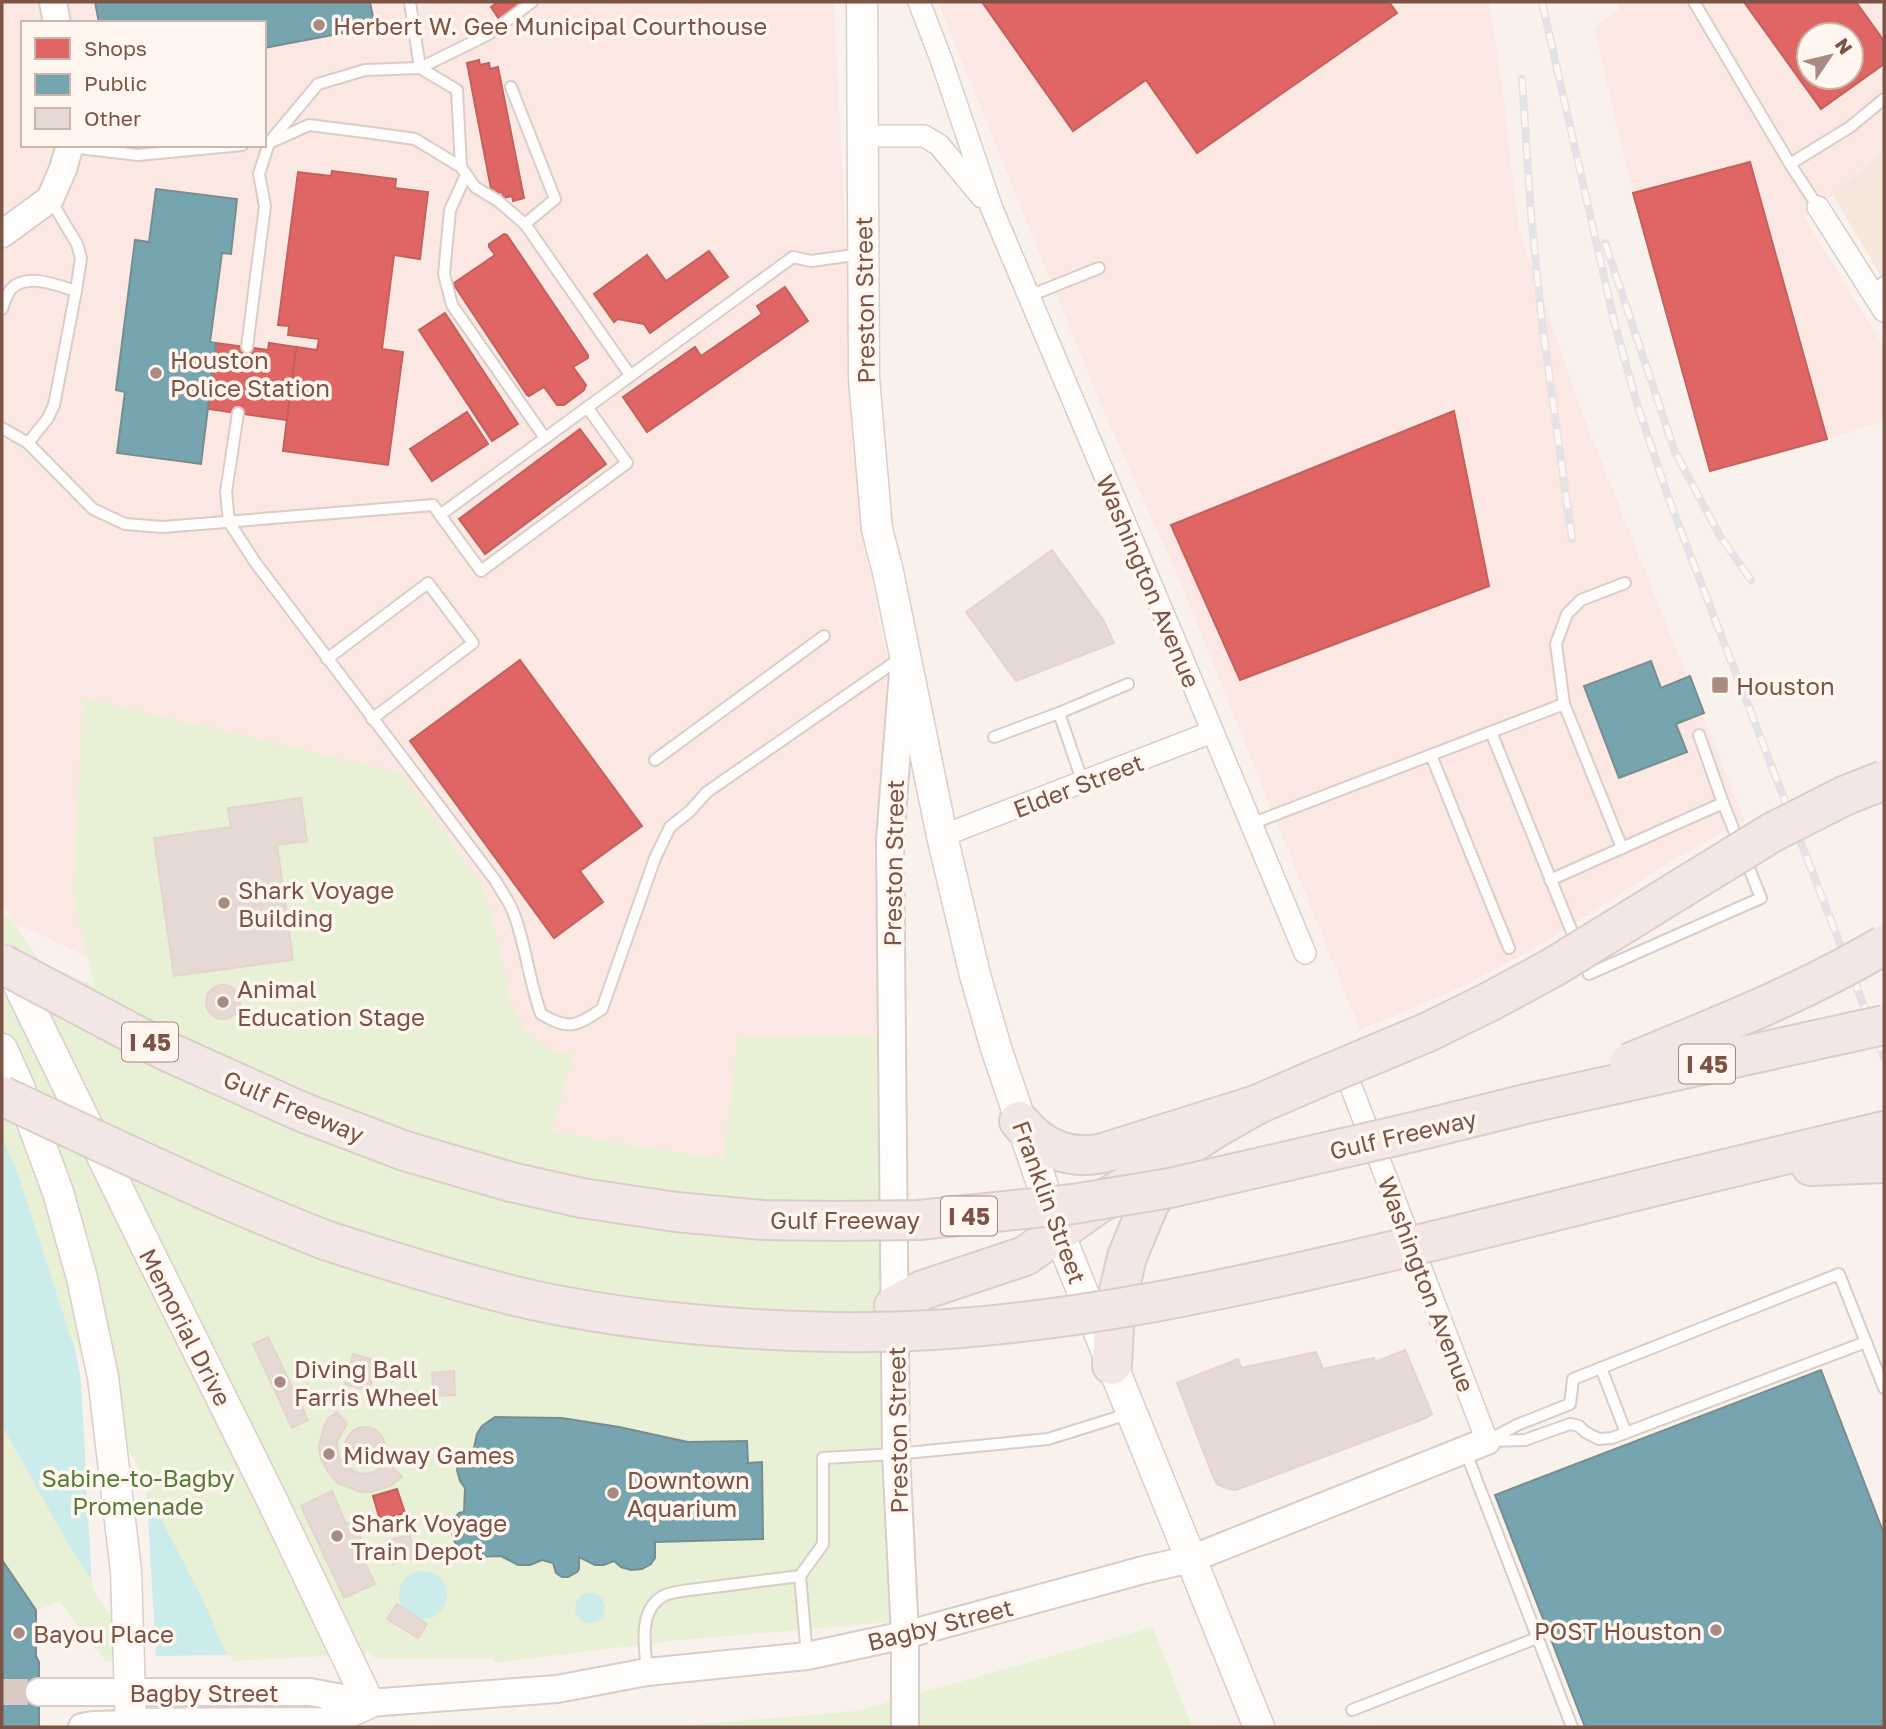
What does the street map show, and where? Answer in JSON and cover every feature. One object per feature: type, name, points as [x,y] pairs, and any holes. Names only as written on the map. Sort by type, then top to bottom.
[{"type":"highway","points":[[1019,1121],[1029,1132],[1052,1148],[1079,1156],[1104,1153],[1256,1105],[1489,1002],[1552,968],[1773,832],[1844,796],[1884,780]]},
{"type":"highway","points":[[1530,1103],[1751,1013],[1884,945]]},
{"type":"highway","name":"Gulf Freeway","points":[[2,964],[164,1050],[302,1112],[405,1151],[511,1182],[582,1198],[676,1212],[763,1220],[919,1220],[1073,1204],[1170,1188],[1530,1103],[1884,1025]]},
{"type":"highway","points":[[2,1096],[275,1221],[397,1264],[574,1308],[671,1322],[843,1333],[934,1330],[1035,1320],[1222,1290],[1477,1231],[1884,1131]]},
{"type":"highway","points":[[894,1306],[923,1290],[1025,1256],[1058,1231],[1214,1129],[1256,1105]]},
{"type":"highway","points":[[1112,1365],[1115,1308],[1127,1257],[1149,1204],[1176,1165],[1214,1129]]},
{"type":"highway","points":[[1721,1170],[1884,1163]]},
{"type":"main road","name":"Preston Street","points":[[862,2],[864,378],[877,529],[904,656]]},
{"type":"main road","name":"Franklin Street","points":[[904,656],[942,836],[978,987],[1019,1121],[1058,1231],[1259,1727]]},
{"type":"main road","name":"Memorial Drive","points":[[2,951],[271,1498],[374,1715]]},
{"type":"main road","points":[[2,1049],[58,1192],[82,1278],[103,1377],[126,1571],[131,1725]]},
{"type":"main road","name":"Bagby Street","points":[[131,1725],[325,1723],[374,1715]]},
{"type":"street","points":[[53,2],[57,21]]},
{"type":"street","name":"Washington Avenue","points":[[919,2],[942,59],[992,209],[1305,953]]},
{"type":"street","name":"Washington Avenue","points":[[863,136],[924,136],[939,145],[957,164],[992,209]]},
{"type":"street","points":[[2,234],[50,199],[70,147]]},
{"type":"street","points":[[1818,206],[1877,286],[1884,311]]},
{"type":"street","name":"Preston Street","points":[[904,656],[890,840],[896,1454],[905,1635],[905,1727]]},
{"type":"street","name":"Elder Street","points":[[942,836],[1212,732]]},
{"type":"street","name":"Washington Avenue","points":[[1352,1089],[1476,1446]]},
{"type":"street","name":"Bagby Street","points":[[39,1692],[310,1692],[374,1715],[506,1693],[557,1689],[647,1672],[807,1656],[905,1635],[1191,1559],[1476,1446]]},
{"type":"street","name":"Bagby Street","points":[[82,1727],[131,1725]]},
{"type":"lane","points":[[410,2],[420,68]]},
{"type":"lane","points":[[267,143],[318,84],[365,70],[420,68],[489,34],[532,2]]},
{"type":"lane","points":[[1694,2],[1790,164],[1818,206]]},
{"type":"lane","points":[[420,68],[457,90],[463,171],[450,210],[444,274],[453,305],[545,438]]},
{"type":"lane","points":[[511,87],[555,199],[525,224]]},
{"type":"lane","points":[[1790,164],[1850,127],[1884,99]]},
{"type":"lane","points":[[267,143],[309,125],[415,139],[463,171],[475,187],[498,201],[525,224],[630,375]]},
{"type":"lane","points":[[78,147],[138,155],[221,147]]},
{"type":"lane","points":[[247,347],[265,206],[259,174],[266,147]]},
{"type":"lane","points":[[28,443],[48,418],[54,405],[81,258],[50,199]]},
{"type":"lane","points":[[440,515],[793,257],[811,261],[862,254]]},
{"type":"lane","points":[[1029,296],[1099,268]]},
{"type":"lane","points":[[2,309],[12,289],[26,282],[76,291]]},
{"type":"lane","points":[[2,428],[28,443],[93,509],[125,524],[163,527],[433,505],[481,571],[627,463],[587,407]]},
{"type":"lane","points":[[238,413],[226,492],[229,522],[255,562],[327,659],[495,880],[513,911],[541,1014],[560,1025],[582,1023],[602,1009],[647,880],[670,827],[708,792],[904,656]]},
{"type":"lane","points":[[327,659],[428,583],[473,643],[372,719]]},
{"type":"lane","points":[[1622,848],[1564,704],[1556,644],[1567,614],[1581,600],[1625,583]]},
{"type":"lane","points":[[654,760],[824,636]]},
{"type":"lane","points":[[994,737],[1128,684]]},
{"type":"lane","points":[[1251,824],[1564,704]]},
{"type":"lane","points":[[1059,713],[1083,783]]},
{"type":"lane","points":[[1491,732],[1588,974],[1761,898],[1699,735]]},
{"type":"lane","points":[[1431,755],[1509,948]]},
{"type":"lane","points":[[1550,880],[1723,803]]},
{"type":"lane","points":[[1476,1446],[1517,1425],[1570,1404],[1573,1379],[1839,1274],[1884,1388]]},
{"type":"lane","points":[[1476,1446],[1525,1440],[1570,1424],[1599,1438],[1612,1438],[1866,1342]]},
{"type":"lane","points":[[1601,1368],[1626,1433]]},
{"type":"lane","points":[[807,1656],[800,1576],[823,1544],[822,1458],[896,1454],[1048,1439],[1132,1413]]},
{"type":"lane","points":[[1476,1446],[1537,1638],[1572,1727]]},
{"type":"lane","points":[[647,1672],[644,1632],[647,1614],[654,1603],[666,1595],[800,1576]]},
{"type":"lane","points":[[1352,1710],[1537,1638]]},
{"type":"shaded area","points":[[2,2],[834,2],[860,521],[886,654],[884,1036],[724,1158],[645,1148],[552,1131],[552,1051],[528,1034],[512,1006],[491,913],[73,895],[88,957],[13,922],[2,903]]},
{"type":"shaded area","points":[[938,2],[1489,2],[1503,92],[1519,230],[1583,415],[1745,821],[1671,861],[1544,943],[1462,987],[1360,1030],[1182,586],[1100,403]]},
{"type":"shaded area","points":[[1617,2],[1884,2],[1884,148],[1833,195],[1804,217],[1884,347],[1884,421],[1710,471],[1633,194],[1594,28],[1619,9]]},
{"type":"shaded area","points":[[1884,148],[1884,281],[1833,195]]},
{"type":"green space","name":"Downtown Aquarium","points":[[83,698],[401,773],[478,880],[491,913],[512,1006],[528,1034],[552,1051],[573,1053],[552,1131],[645,1148],[723,1158],[738,1037],[884,1036],[893,1622],[679,1640],[494,1663],[492,1658],[385,1659],[374,1657],[365,1648],[367,1654],[229,1661],[106,1661],[60,1602],[36,1610],[2,1560],[2,913],[13,922],[40,962],[94,986],[73,895]]},
{"type":"green space","points":[[1153,1627],[1192,1727],[664,1727],[857,1711]]},
{"type":"water","points":[[2,1138],[18,1174],[77,1357],[203,1600],[248,1705],[187,1727],[67,1542],[2,1425]]},
{"type":"water","points":[[423,1571],[440,1578],[447,1595],[440,1612],[423,1619],[406,1612],[399,1595],[406,1578]]},
{"type":"water","points":[[590,1593],[600,1598],[605,1608],[600,1618],[590,1623],[580,1618],[575,1608],[580,1598]]},
{"type":"pier","points":[[73,1335],[80,1356],[146,1483],[156,1656],[230,1655],[262,1726],[183,1727],[92,1587],[81,1381]]},
{"type":"building: Shops","points":[[498,2],[526,2],[501,22],[491,7]]},
{"type":"building: Shops","points":[[982,2],[1389,2],[1397,13],[1197,153],[1146,80],[1073,131]]},
{"type":"building: Shops","points":[[1744,2],[1856,2],[1884,41],[1884,64],[1865,78],[1865,21],[1795,21],[1795,73]]},
{"type":"building: Shops","points":[[479,60],[480,65],[489,63],[490,69],[498,67],[524,198],[513,201],[512,196],[503,198],[502,192],[492,194],[467,63]]},
{"type":"building: Shops","points":[[1808,91],[1846,91],[1821,109]]},
{"type":"building: Shops","points":[[1750,162],[1827,439],[1710,471],[1633,193]]},
{"type":"building: Shops","points":[[332,171],[396,179],[395,188],[428,192],[420,259],[394,255],[382,349],[403,352],[388,465],[283,451],[296,347],[317,350],[319,339],[288,335],[289,326],[278,325],[298,172],[331,176]]},
{"type":"building: Shops","points":[[504,234],[588,355],[588,358],[573,367],[586,385],[584,390],[564,405],[557,405],[544,387],[527,395],[454,285],[495,255],[489,244]]},
{"type":"building: Shops","points":[[709,251],[728,277],[650,333],[644,324],[618,319],[614,322],[594,294],[647,255],[666,281]]},
{"type":"building: Shops","points":[[785,287],[808,321],[647,432],[623,397],[695,347],[701,356],[762,314],[757,306]]},
{"type":"building: Shops","points":[[445,313],[518,424],[492,441],[419,330]]},
{"type":"building: Shops","points":[[216,343],[268,350],[269,343],[296,347],[287,420],[208,409]]},
{"type":"building: Shops","points":[[1454,411],[1489,586],[1240,680],[1171,525]]},
{"type":"building: Shops","points":[[467,412],[488,444],[432,481],[410,449]]},
{"type":"building: Shops","points":[[580,429],[606,464],[485,554],[459,519]]},
{"type":"building: Shops","points":[[520,660],[642,826],[580,871],[603,902],[554,938],[410,741]]},
{"type":"building: Shops","points":[[397,1489],[405,1513],[380,1520],[373,1496]]},
{"type":"building: Public","name":"Herbert W. Gee Municipal Courthouse","points":[[95,2],[370,2],[375,27],[266,48],[266,21],[99,21]]},
{"type":"building: Public","points":[[156,189],[237,199],[231,254],[222,253],[210,342],[216,343],[201,464],[117,453],[125,392],[116,390],[135,240],[149,242]]},
{"type":"building: Public","name":"Houston","points":[[1651,661],[1661,688],[1690,676],[1704,713],[1676,724],[1687,752],[1619,778],[1584,686]]},
{"type":"building: Public","name":"POST Houston","points":[[1821,1370],[1884,1534],[1884,1727],[1585,1727],[1495,1495]]},
{"type":"building: Public","name":"Downtown Aquarium","points":[[495,1417],[562,1418],[688,1442],[747,1441],[748,1463],[762,1462],[763,1539],[655,1542],[655,1558],[642,1569],[631,1570],[614,1561],[595,1565],[579,1557],[579,1569],[568,1577],[556,1573],[553,1563],[542,1560],[530,1565],[518,1565],[501,1556],[473,1557],[465,1554],[457,1547],[451,1532],[453,1520],[459,1513],[464,1512],[465,1488],[457,1470],[463,1454],[474,1448],[482,1426]]},
{"type":"building: Public","name":"Bayou Place","points":[[2,1560],[36,1610],[39,1727],[2,1727]]},
{"type":"building: Other","points":[[1052,550],[1104,621],[1114,643],[1016,681],[966,612]]},
{"type":"building: Other","name":"Shark Voyage Building","points":[[301,798],[307,841],[277,845],[293,960],[174,976],[154,838],[231,827],[228,808]]},
{"type":"building: Other","name":"Animal Education Stage","points":[[223,985],[235,990],[240,1002],[235,1014],[223,1019],[211,1014],[206,1002],[211,990]]},
{"type":"building: Other","name":"Diving Ball Farris Wheel","points":[[268,1337],[308,1420],[292,1428],[253,1344]]},
{"type":"building: Other","points":[[1405,1350],[1432,1414],[1236,1490],[1218,1485],[1177,1383],[1238,1359],[1241,1368],[1316,1352],[1323,1369],[1374,1358],[1375,1362]]},
{"type":"building: Other","points":[[353,1354],[378,1361],[369,1391],[345,1384]]},
{"type":"building: Other","points":[[454,1371],[455,1395],[434,1396],[432,1373]]},
{"type":"building: Other","points":[[414,1391],[420,1397],[414,1403],[408,1397]]},
{"type":"building: Other","name":"Midway Games","points":[[337,1412],[347,1424],[337,1441],[339,1458],[346,1466],[363,1474],[374,1472],[388,1463],[402,1477],[390,1486],[371,1492],[360,1492],[338,1483],[321,1459],[319,1447],[328,1419]]},
{"type":"building: Other","points":[[365,1427],[373,1428],[379,1433],[384,1439],[384,1455],[379,1461],[373,1466],[365,1467],[357,1466],[351,1461],[346,1455],[345,1447],[346,1439],[351,1433],[357,1428]]},
{"type":"building: Other","name":"Shark Voyage Train Depot","points":[[332,1491],[346,1524],[353,1521],[365,1548],[359,1550],[375,1584],[344,1598],[301,1506]]},
{"type":"building: Other","points":[[410,1535],[416,1558],[393,1564],[386,1541]]},
{"type":"building: Other","points":[[397,1604],[427,1624],[418,1638],[387,1619]]},
{"type":"tunnel","points":[[2,1692],[39,1692]]},
{"type":"railway","points":[[1542,2],[1615,325],[1638,407],[1671,505],[1884,1058]]},
{"type":"railway","points":[[1522,79],[1542,323],[1572,539]]},
{"type":"railway","points":[[1605,243],[1675,452],[1720,536],[1751,580]]},
{"type":"place","name":"Herbert W. Gee Municipal Courthouse","points":[[319,25]]},
{"type":"place","name":"Houston Police Station","points":[[156,373]]},
{"type":"place","name":"Houston","points":[[1720,685]]},
{"type":"place","name":"Shark Voyage Building","points":[[224,903]]},
{"type":"place","name":"Animal Education Stage","points":[[223,1002]]},
{"type":"place","name":"Diving Ball Farris Wheel","points":[[280,1382]]},
{"type":"place","name":"Midway Games","points":[[329,1454]]},
{"type":"place","name":"Downtown Aquarium","points":[[613,1493]]},
{"type":"place","name":"Shark Voyage Train Depot","points":[[337,1536]]},
{"type":"place","name":"POST Houston","points":[[1716,1630]]},
{"type":"place","name":"Bayou Place","points":[[19,1633]]},
{"type":"park label","name":"Sabine-to-Bagby Promenade","points":[[138,1491]]}]
